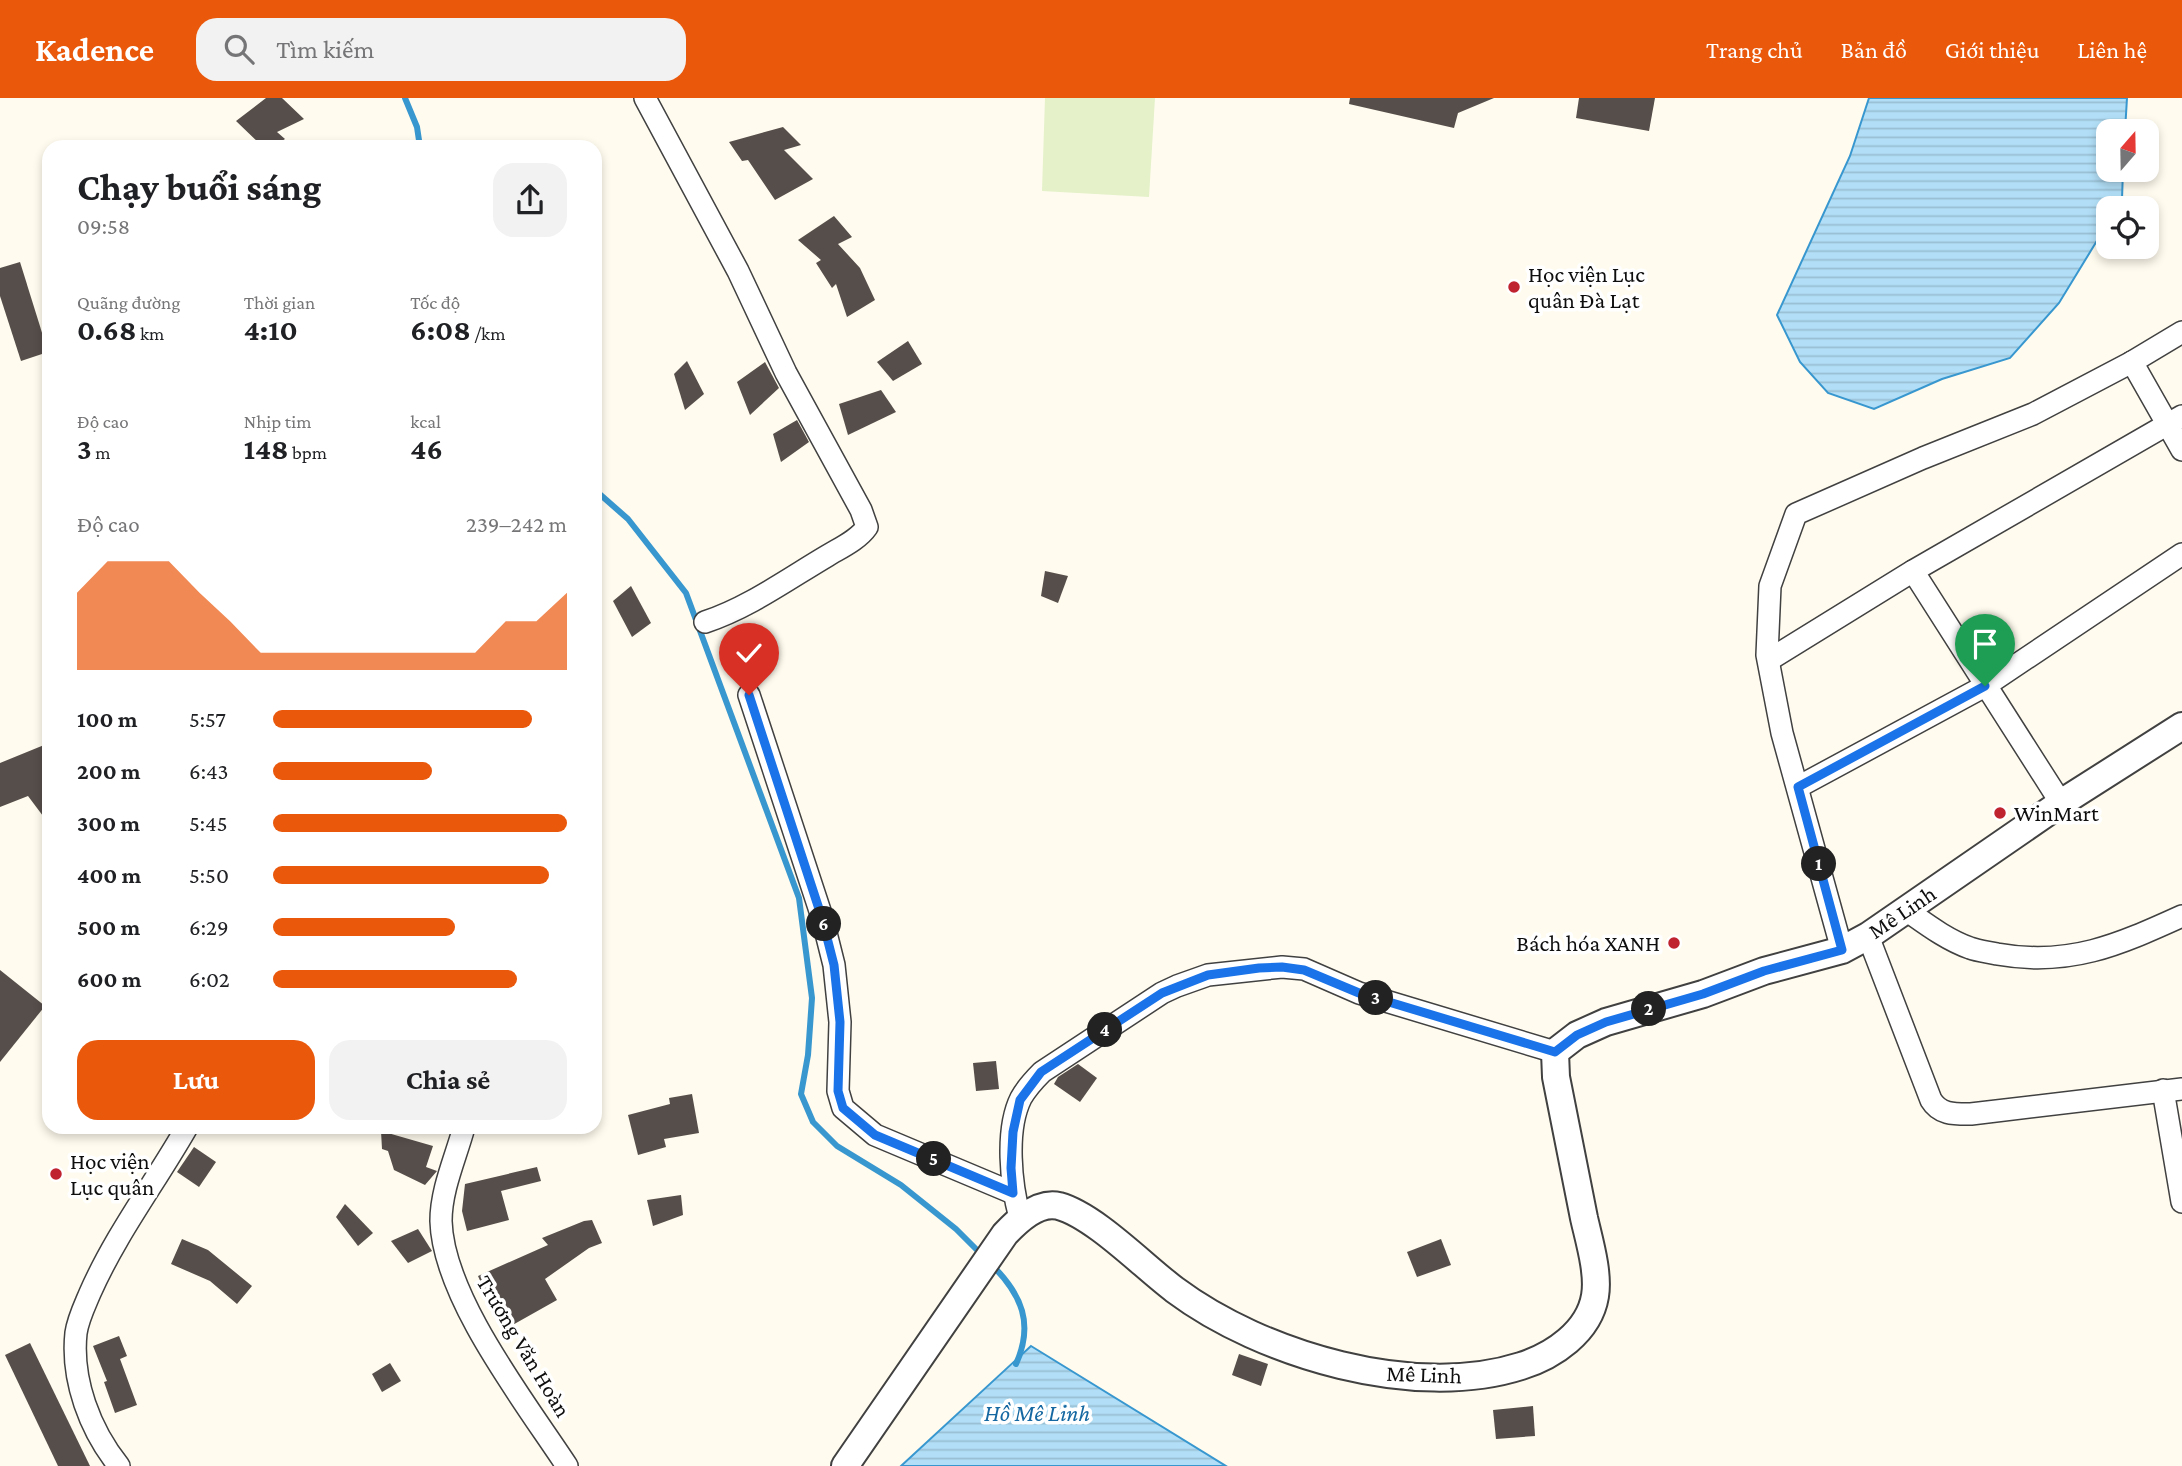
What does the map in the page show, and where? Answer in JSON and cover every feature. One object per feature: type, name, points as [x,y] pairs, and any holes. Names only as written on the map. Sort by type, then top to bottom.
[{"type":"street","points":[[645,98],[738,271],[786,373],[861,510],[867,527],[856,538],[787,580],[705,622]]},
{"type":"street","points":[[1842,950],[1782,733],[1769,660],[1770,586],[1796,514],[1923,458],[2033,414],[2132,362],[2182,332]]},
{"type":"street","points":[[2132,362],[2174,421],[2182,450]]},
{"type":"street","points":[[1769,660],[1913,571],[2174,421]]},
{"type":"street","points":[[1798,787],[1985,686],[2182,554]]},
{"type":"street","points":[[1913,571],[2061,803]]},
{"type":"street","points":[[749,695],[822,918],[834,965],[840,1022],[838,1091],[843,1108],[875,1135],[1013,1215]]},
{"type":"street","name":"Mê Linh","points":[[1013,1215],[1056,1205],[1078,1214],[1190,1301],[1265,1339],[1337,1364],[1391,1376],[1448,1377],[1498,1373],[1530,1363],[1561,1346],[1578,1331],[1595,1296],[1594,1264],[1556,1077],[1555,1052],[1577,1035],[1606,1022],[1703,994],[1764,971],[1842,950],[1868,936],[2061,803],[2182,726]]},
{"type":"street","points":[[1906,910],[1971,949],[2038,959],[2100,951],[2182,917]]},
{"type":"street","points":[[1868,936],[1936,1108],[1953,1114],[1971,1114],[2173,1090],[2182,1202]]},
{"type":"street","points":[[845,1466],[961,1297],[1013,1215],[1013,1132],[1020,1100],[1041,1072],[1162,993],[1208,975],[1259,968],[1304,970],[1359,993],[1555,1052]]},
{"type":"street","points":[[120,1466],[104,1447],[91,1422],[82,1394],[76,1359],[76,1331],[103,1265],[183,1134]]},
{"type":"street","name":"Trương Văn Hoàn","points":[[462,1134],[444,1197],[441,1218],[443,1242],[456,1287],[491,1349],[567,1466]]},
{"type":"green space","points":[[1045,98],[1155,98],[1149,197],[1042,191]]},
{"type":"water","points":[[1869,98],[2127,98],[2126,119],[2096,119],[2096,182],[2123,182],[2122,196],[2096,196],[2096,242],[2059,303],[2010,358],[1942,379],[1874,409],[1828,393],[1800,362],[1777,315],[1850,156]]},
{"type":"water","name":"Hồ Mê Linh","points":[[1031,1346],[1226,1466],[901,1466]]},
{"type":"building","points":[[266,98],[282,98],[304,119],[277,132],[284,140],[256,140],[236,121]]},
{"type":"building","points":[[1350,98],[1494,98],[1458,113],[1454,128],[1349,104]]},
{"type":"building","points":[[1579,98],[1655,98],[1649,131],[1576,118]]},
{"type":"building","points":[[783,127],[801,145],[784,150],[813,179],[775,200],[748,160],[742,161],[729,142]]},
{"type":"building","points":[[834,216],[852,237],[838,244],[860,268],[875,300],[847,317],[836,284],[832,288],[816,263],[821,260],[798,240]]},
{"type":"building","points":[[20,262],[42,333],[42,354],[21,361],[0,296],[0,268]]},
{"type":"building","points":[[908,341],[922,364],[893,381],[877,362]]},
{"type":"building","points":[[687,361],[704,394],[685,410],[674,374]]},
{"type":"building","points":[[765,362],[779,388],[750,415],[737,382]]},
{"type":"building","points":[[881,390],[896,412],[848,435],[839,404]]},
{"type":"building","points":[[797,420],[809,442],[781,462],[773,434]]},
{"type":"building","points":[[1045,571],[1068,576],[1058,603],[1041,596]]},
{"type":"building","points":[[631,586],[651,623],[632,637],[613,601]]},
{"type":"building","points":[[42,746],[42,815],[28,796],[0,807],[0,763]]},
{"type":"building","points":[[0,970],[42,1004],[42,1010],[0,1062]]},
{"type":"building","points":[[996,1061],[999,1089],[976,1091],[973,1063]]},
{"type":"building","points":[[1078,1064],[1097,1078],[1080,1102],[1054,1084],[1058,1077]]},
{"type":"building","points":[[692,1094],[699,1133],[664,1139],[666,1147],[638,1155],[628,1115],[670,1104],[669,1098]]},
{"type":"building","points":[[381,1134],[391,1134],[433,1146],[426,1167],[437,1171],[425,1185],[394,1170],[388,1151],[382,1149]]},
{"type":"building","points":[[194,1147],[216,1162],[199,1187],[177,1172]]},
{"type":"building","points":[[537,1167],[541,1181],[501,1191],[509,1220],[467,1231],[462,1211],[465,1184]]},
{"type":"building","points":[[681,1195],[683,1215],[653,1226],[647,1200]]},
{"type":"building","points":[[345,1204],[373,1233],[358,1246],[336,1217]]},
{"type":"building","points":[[592,1220],[602,1243],[589,1248],[545,1279],[557,1300],[509,1327],[488,1291],[485,1292],[478,1276],[548,1245],[542,1238]]},
{"type":"building","points":[[418,1229],[432,1251],[408,1263],[391,1241]]},
{"type":"building","points":[[182,1239],[208,1250],[252,1286],[237,1304],[210,1281],[171,1264]]},
{"type":"building","points":[[1441,1239],[1451,1265],[1417,1277],[1407,1252]]},
{"type":"building","points":[[119,1336],[127,1356],[120,1359],[137,1405],[115,1413],[104,1382],[107,1381],[93,1346]]},
{"type":"building","points":[[30,1343],[90,1466],[58,1466],[5,1355]]},
{"type":"building","points":[[1239,1354],[1268,1364],[1261,1386],[1232,1375]]},
{"type":"building","points":[[390,1363],[401,1381],[382,1392],[372,1374]]},
{"type":"building","points":[[1533,1406],[1535,1436],[1496,1439],[1493,1410]]},
{"type":"waterway","points":[[405,98],[417,127],[419,140]]},
{"type":"waterway","points":[[602,496],[628,519],[686,593],[799,898],[812,998],[808,1055],[801,1094],[813,1122],[837,1146],[901,1185],[956,1229],[982,1255]]},
{"type":"waterway","points":[[992,1265],[1011,1288],[1022,1311],[1024,1336],[1016,1364]]},
{"type":"place","name":"Học viện Lục quân Đà Lạt","points":[[1514,287]]},
{"type":"place","name":"WinMart","points":[[2000,813]]},
{"type":"place","name":"Bách hóa XANH","points":[[1674,943]]},
{"type":"place","name":"Học viện Lục quân","points":[[56,1174]]},
{"type":"route","points":[[749,695],[822,918],[834,965],[840,1022],[838,1091],[843,1108],[875,1135],[1013,1193],[1013,1132],[1020,1100],[1041,1072],[1162,993],[1208,975],[1259,968],[1304,970],[1359,993],[1555,1052],[1577,1035],[1606,1022],[1703,994],[1764,971],[1842,950],[1798,787],[1985,686]]}]
